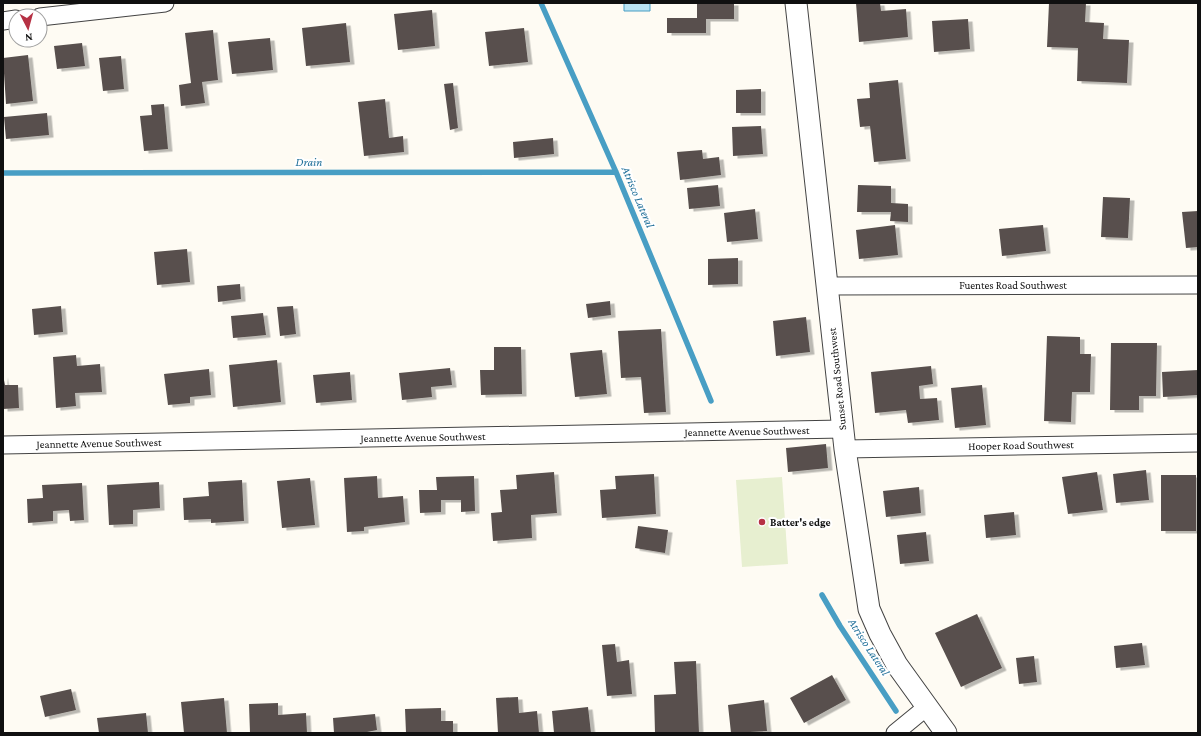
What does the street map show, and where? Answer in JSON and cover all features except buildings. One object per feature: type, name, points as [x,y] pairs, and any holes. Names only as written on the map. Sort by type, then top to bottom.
[{"type":"street","points":[[48,16],[165,3]]},
{"type":"street","name":"Sunset Road Southwest","points":[[796,3],[845,449],[869,609],[880,634],[897,665],[946,733]]},
{"type":"street","name":"Fuentes Road Southwest","points":[[827,286],[1198,285]]},
{"type":"street","name":"Jeannette Avenue Southwest","points":[[3,445],[843,429]]},
{"type":"street","name":"Hooper Road Southwest","points":[[845,449],[1198,443]]},
{"type":"street","points":[[895,733],[928,706]]},
{"type":"green space","name":"Batter's edge","points":[[782,477],[788,564],[742,567],[736,480]]},
{"type":"water","points":[[624,3],[650,3],[650,11],[624,11]]},
{"type":"waterway","name":"Atrisco Lateral","points":[[541,3],[616,172],[711,401]]},
{"type":"waterway","name":"Drain","points":[[3,173],[616,172]]},
{"type":"waterway","name":"Atrisco Lateral","points":[[822,595],[840,626],[896,711]]},
{"type":"place","name":"Batter's edge","points":[[762,522]]}]
